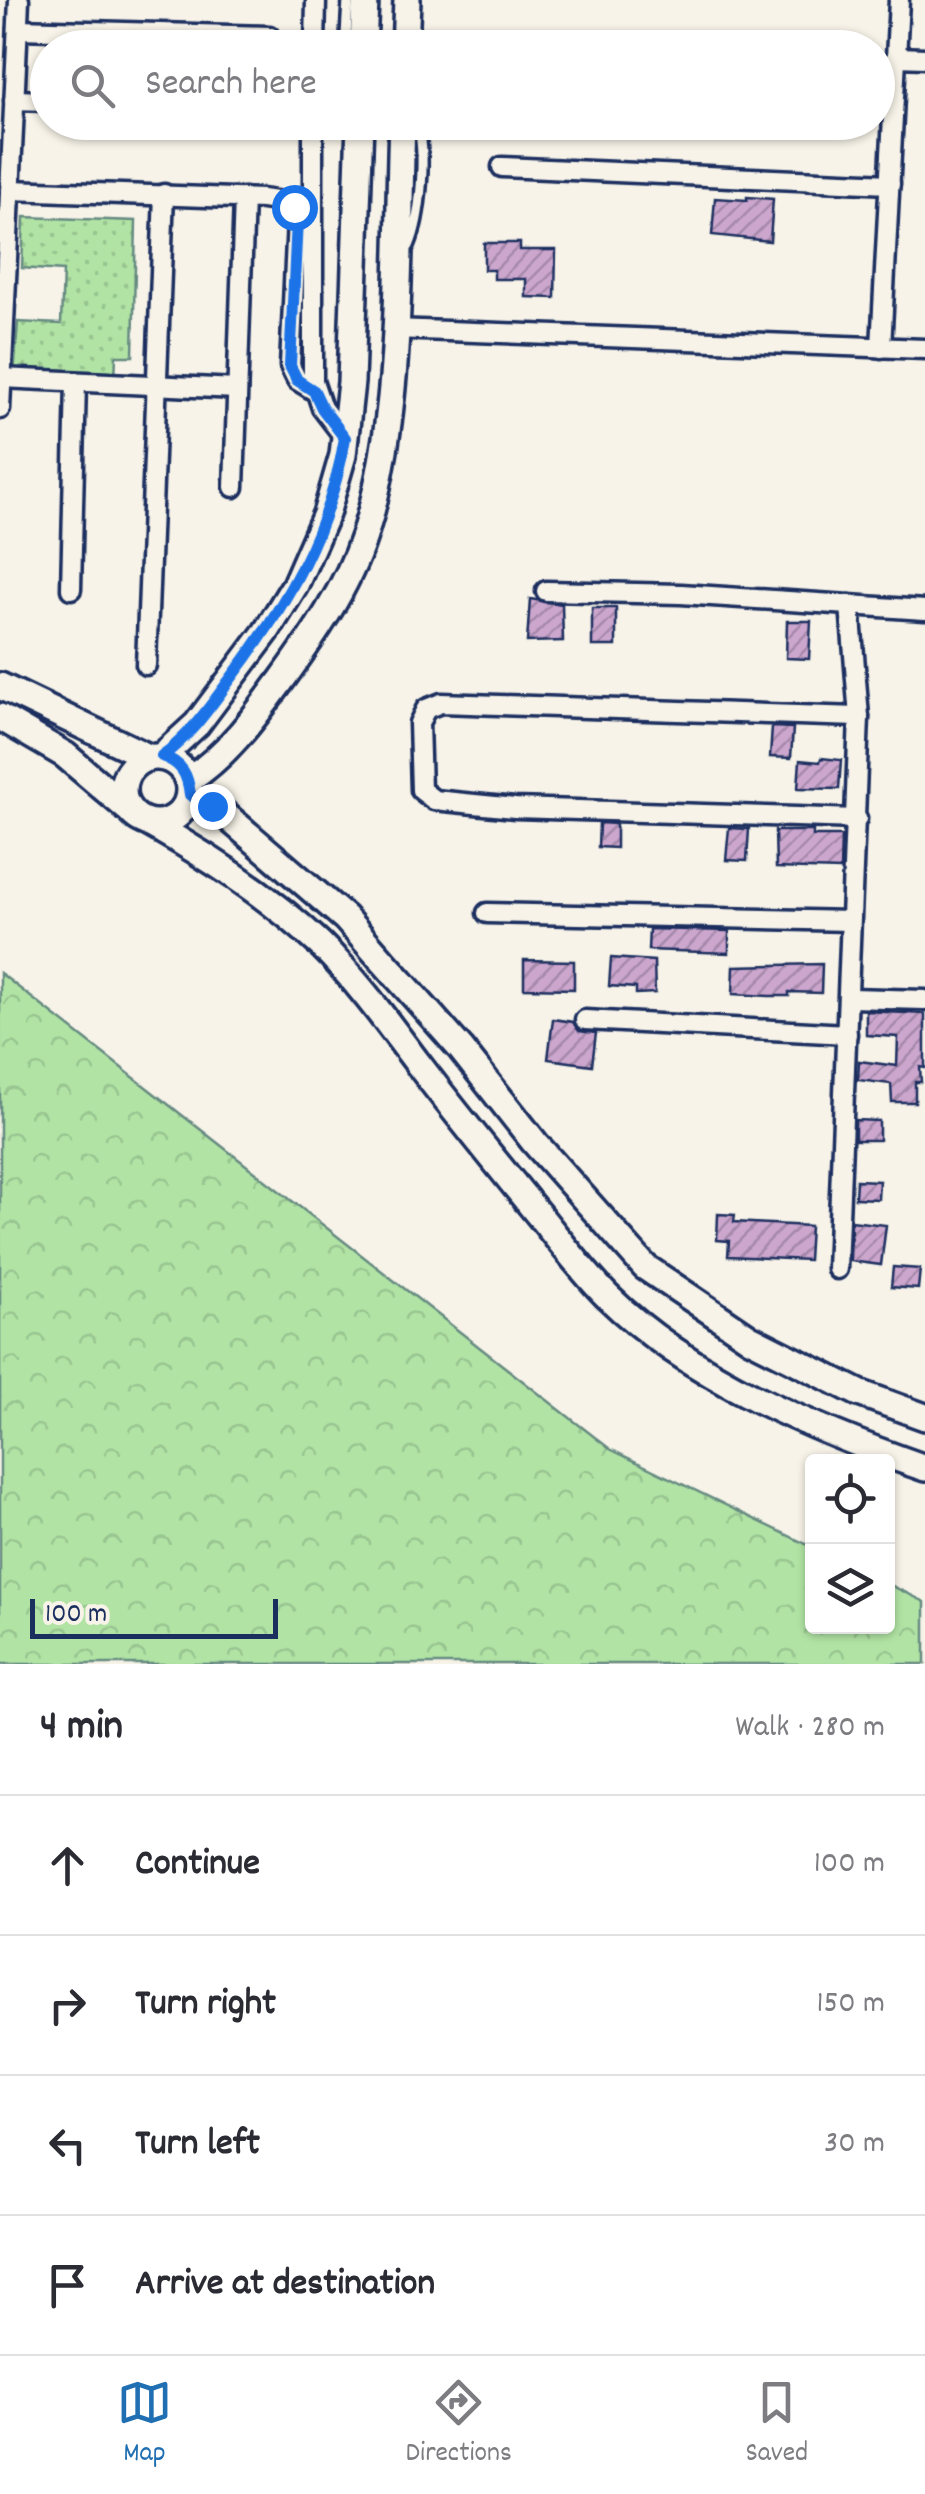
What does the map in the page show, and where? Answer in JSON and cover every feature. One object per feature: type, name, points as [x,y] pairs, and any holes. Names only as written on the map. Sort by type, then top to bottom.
[{"type":"street","points":[[0,409],[4,234],[10,190],[19,0]]},
{"type":"street","points":[[315,30],[316,0]]},
{"type":"street","points":[[364,30],[365,0]]},
{"type":"street","points":[[406,30],[407,0]]},
{"type":"street","points":[[895,93],[899,0]]},
{"type":"street","points":[[18,29],[54,30]]},
{"type":"street","points":[[897,57],[925,58]]},
{"type":"street","points":[[14,100],[30,100]]},
{"type":"street","points":[[313,140],[314,391],[345,438]]},
{"type":"street","points":[[359,140],[351,382],[345,438],[326,514],[295,585],[266,632],[205,713],[179,743],[134,764],[125,776],[122,794],[137,815],[161,823],[184,809],[189,787],[247,728],[302,652],[332,605],[363,540],[380,475],[392,395],[401,140]]},
{"type":"street","points":[[881,348],[892,140]]},
{"type":"street","points":[[502,167],[890,184]]},
{"type":"street","points":[[10,190],[244,198],[294,207],[297,213],[290,366],[297,380],[314,391]]},
{"type":"street","points":[[146,664],[164,194]]},
{"type":"street","points":[[234,487],[244,198]]},
{"type":"street","points":[[394,329],[925,349]]},
{"type":"street","points":[[2,378],[238,389]]},
{"type":"street","points":[[71,589],[76,382]]},
{"type":"street","points":[[546,591],[681,594],[925,610]]},
{"type":"street","points":[[837,1270],[859,717],[850,606]]},
{"type":"street","points":[[0,686],[181,766],[189,787],[346,918],[461,1049],[534,1143],[645,1267],[750,1338],[859,1393],[925,1417]]},
{"type":"street","points":[[856,818],[515,808],[434,800],[420,790],[419,723],[426,709],[441,704],[859,717]]},
{"type":"street","points":[[0,717],[65,755],[137,815],[261,895],[319,944],[364,992],[572,1256],[607,1296],[653,1335],[726,1381],[836,1437],[925,1468]]},
{"type":"street","points":[[487,913],[850,921]]},
{"type":"street","points":[[850,998],[925,1000]]},
{"type":"street","points":[[585,1020],[847,1034]]},
{"type":"lane","points":[[346,30],[348,0]]},
{"type":"lane","points":[[396,276],[418,214],[422,140]]},
{"type":"green space","points":[[24,217],[136,221],[133,356],[116,356],[115,379],[14,376],[18,322],[61,324],[63,271],[22,268]]},
{"type":"green space","points":[[0,973],[610,1449],[805,1544],[805,1634],[895,1634],[895,1587],[925,1602],[925,1664],[0,1664]]},
{"type":"building","points":[[715,198],[773,199],[770,241],[712,235]]},
{"type":"building","points":[[484,243],[520,243],[520,250],[556,250],[555,298],[526,297],[526,279],[494,279],[494,270],[484,270]]},
{"type":"building","points":[[530,599],[562,604],[563,641],[527,642]]},
{"type":"building","points":[[592,608],[616,608],[616,646],[592,646]]},
{"type":"building","points":[[787,621],[811,621],[809,659],[786,658]]},
{"type":"building","points":[[772,727],[793,728],[791,758],[770,757]]},
{"type":"building","points":[[821,758],[841,760],[839,789],[798,788],[800,760],[820,762]]},
{"type":"building","points":[[599,823],[616,824],[616,848],[598,847]]},
{"type":"building","points":[[729,828],[749,829],[747,861],[726,860]]},
{"type":"building","points":[[775,831],[841,836],[840,870],[776,868]]},
{"type":"building","points":[[649,929],[729,931],[729,953],[648,950]]},
{"type":"building","points":[[611,958],[654,961],[655,993],[636,994],[636,988],[609,986]]},
{"type":"building","points":[[524,960],[574,961],[574,989],[524,988]]},
{"type":"building","points":[[822,964],[821,993],[733,994],[734,966]]},
{"type":"building","points":[[866,1011],[925,1014],[925,1068],[920,1067],[921,1082],[915,1082],[915,1102],[892,1102],[891,1084],[858,1080],[859,1061],[897,1066],[898,1037],[866,1035]]},
{"type":"building","points":[[553,1019],[573,1022],[579,1031],[596,1033],[592,1065],[548,1059]]},
{"type":"building","points":[[855,1120],[879,1121],[879,1140],[855,1140]]},
{"type":"building","points":[[856,1180],[879,1181],[878,1199],[855,1198]]},
{"type":"building","points":[[718,1214],[735,1215],[734,1222],[810,1226],[808,1260],[728,1256],[729,1241],[717,1240]]},
{"type":"building","points":[[851,1221],[886,1225],[881,1265],[850,1261]]},
{"type":"building","points":[[893,1267],[920,1269],[918,1289],[891,1287]]},
{"type":"route","points":[[212,806],[190,795],[189,780],[181,766],[162,756],[197,724],[266,632],[295,585],[326,514],[345,438],[314,391],[297,380],[290,366],[297,220],[294,207]]}]
